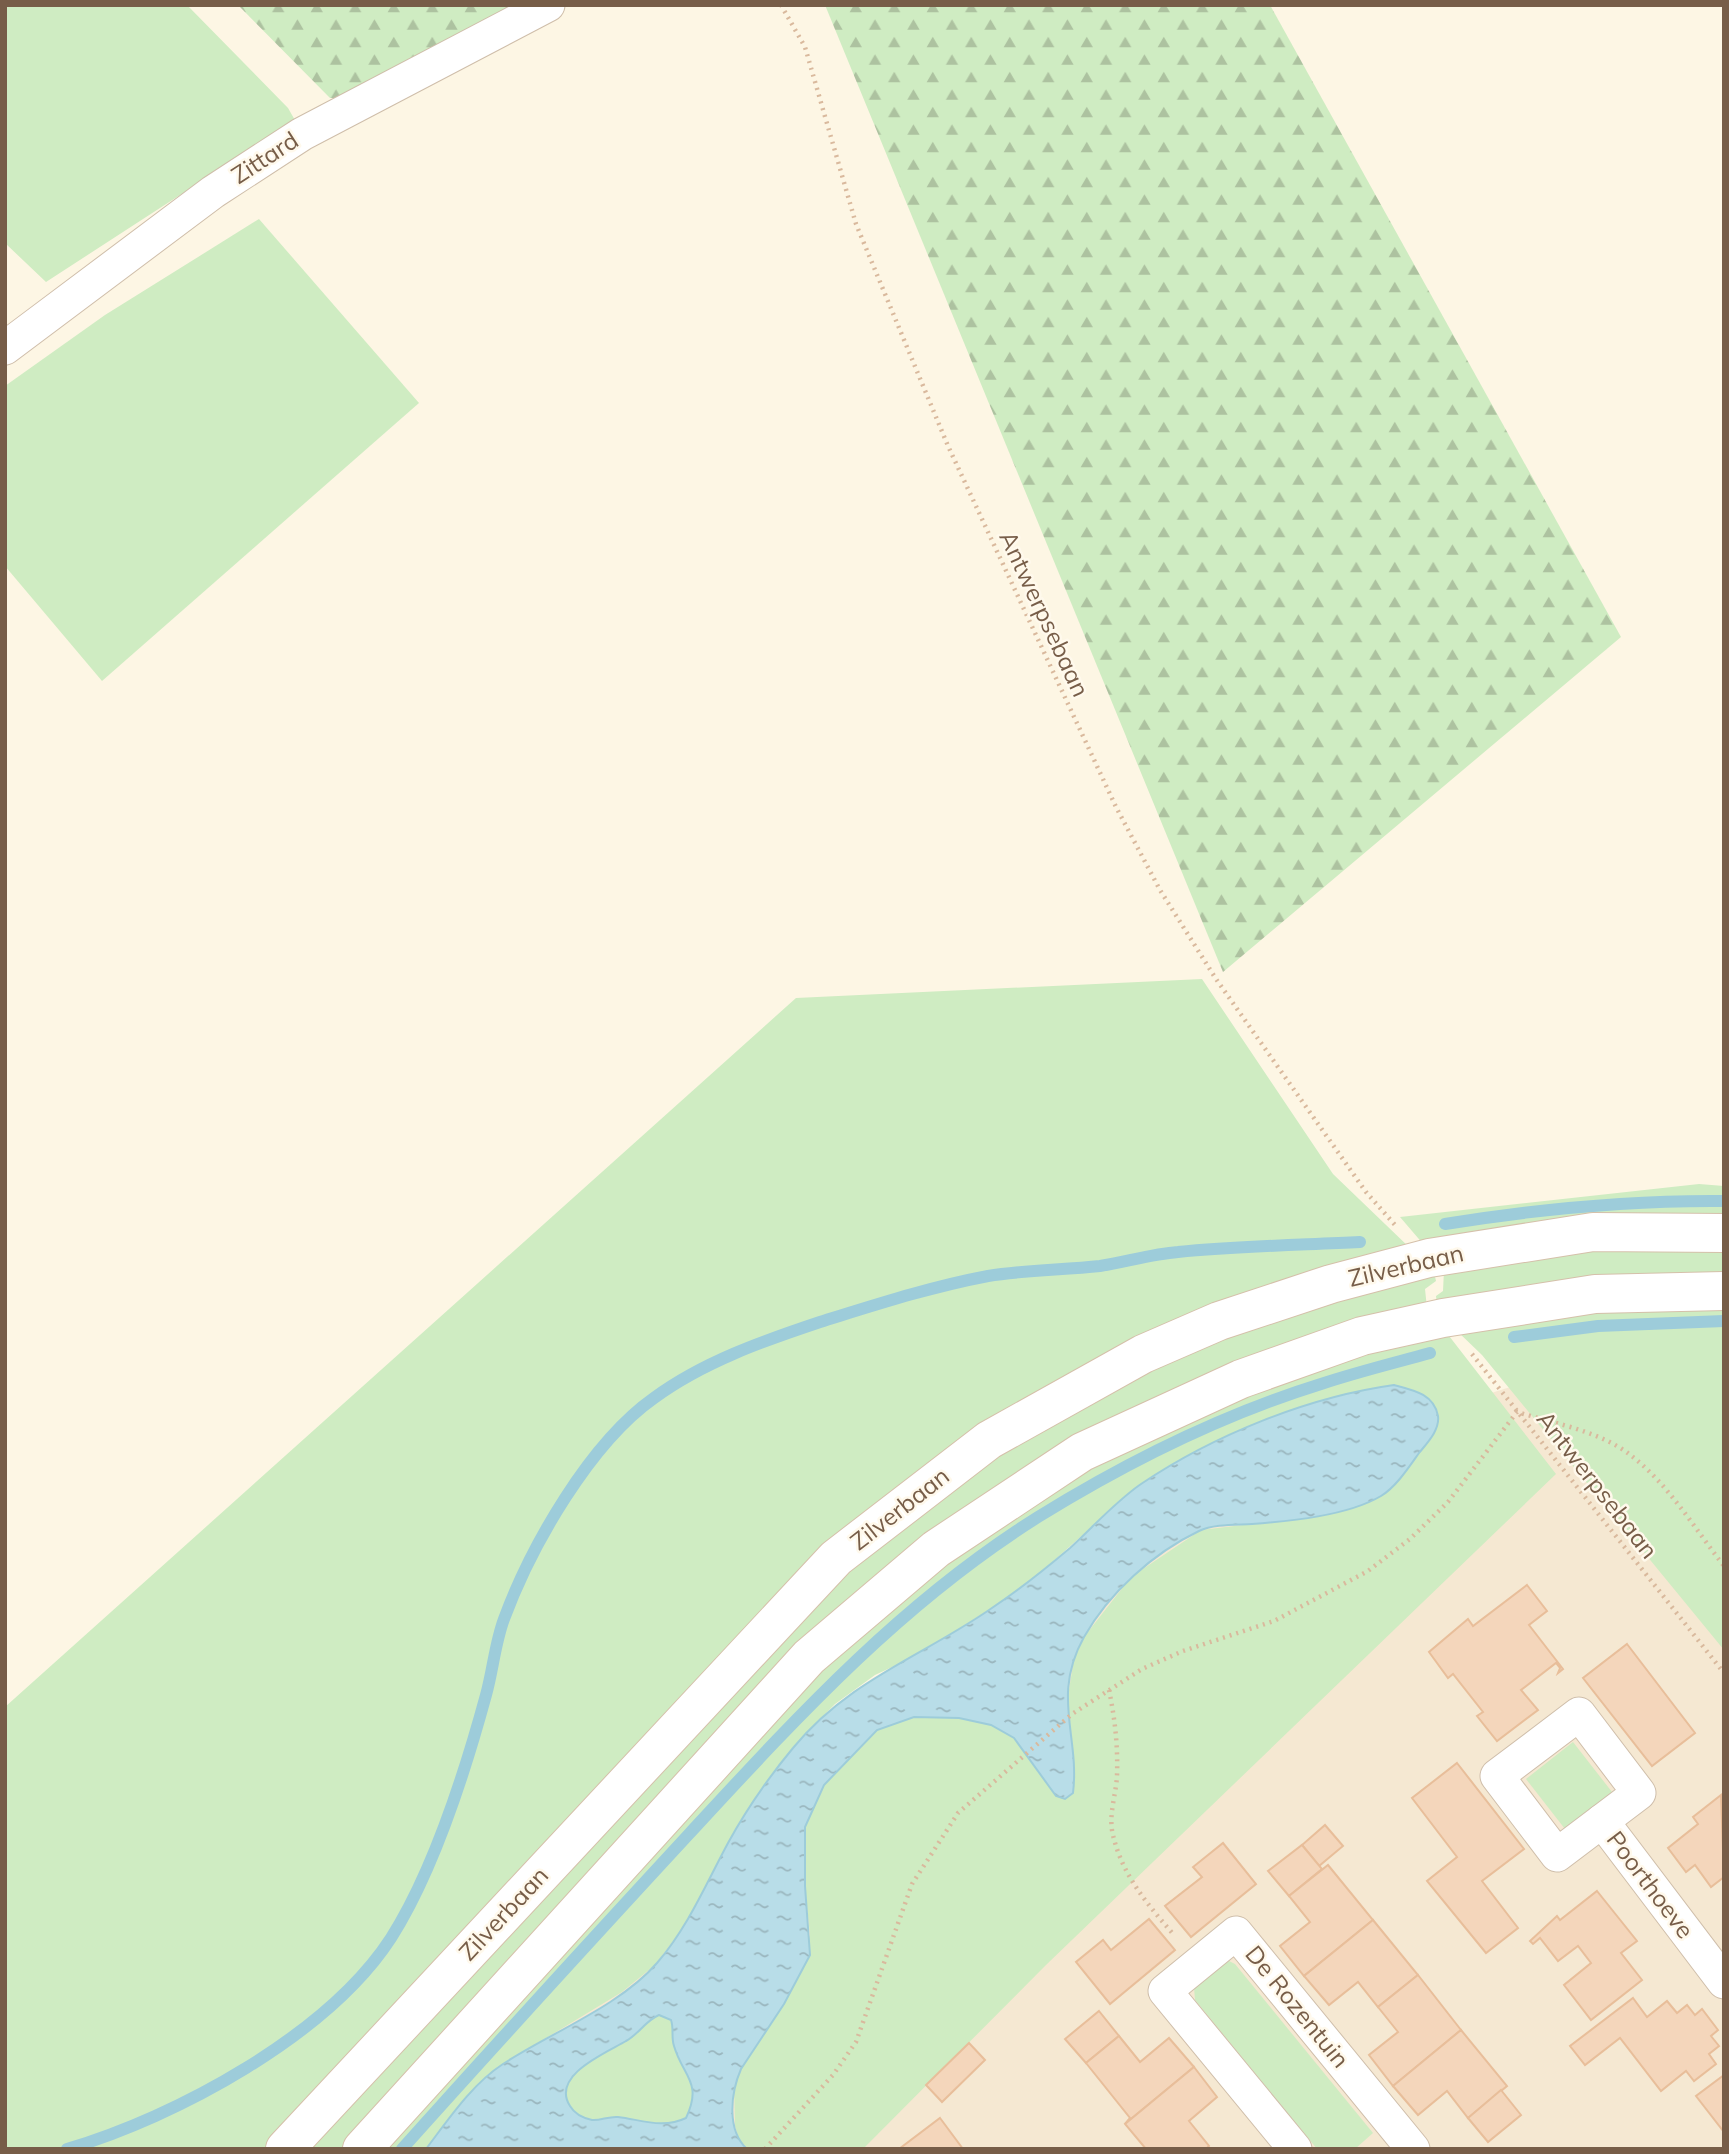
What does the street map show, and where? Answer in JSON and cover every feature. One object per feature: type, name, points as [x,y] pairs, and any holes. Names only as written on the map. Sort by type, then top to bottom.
[{"type":"main road","name":"Zilverbaan","points":[[285,2149],[836,1558],[989,1440],[1143,1354],[1219,1321],[1331,1284],[1429,1258],[1593,1232],[1724,1233]]},
{"type":"main road","points":[[362,2149],[809,1657],[936,1549],[1082,1452],[1241,1379],[1362,1336],[1444,1318],[1595,1294],[1724,1291]]},
{"type":"street","name":"Zittard","points":[[5,348],[213,192],[302,134],[548,5]]},
{"type":"street","name":"Poorthoeve","points":[[1602,1821],[1724,1982]]},
{"type":"street","name":"De Rozentuin","points":[[1294,2149],[1165,1991],[1236,1933],[1413,2149]]},
{"type":"path","name":"Antwerpsebaan","points":[[781,5],[805,47],[856,224],[928,397],[1043,656],[1116,807],[1160,890],[1216,979],[1366,1192]]},
{"type":"path","name":"Antwerpsebaan","points":[[1444,1318],[1724,1673]]},
{"type":"path","points":[[765,2149],[833,2075],[856,2042],[912,1884],[958,1813],[1072,1714],[1142,1669],[1183,1651],[1274,1621],[1368,1571],[1410,1539],[1448,1502],[1517,1412],[1587,1434],[1627,1452],[1649,1471],[1724,1566]]},
{"type":"path","points":[[1109,1690],[1116,1727],[1117,1778],[1112,1833],[1123,1865],[1142,1898],[1199,1963]]},
{"type":"shaded area","points":[[1523,1383],[1724,1623],[1724,2149],[453,2149],[749,1805],[1291,1456]]},
{"type":"green space","points":[[5,5],[187,5],[288,108],[296,122],[289,131],[180,195],[46,282],[5,243]]},
{"type":"green space","points":[[238,5],[515,5],[338,98],[330,98]]},
{"type":"green space","points":[[825,5],[1270,5],[1621,637],[1223,972]]},
{"type":"green space","points":[[259,219],[419,403],[102,681],[5,566],[5,386],[105,315]]},
{"type":"green space","points":[[1202,979],[1333,1174],[1411,1249],[953,1450],[272,2149],[5,2149],[5,1707],[796,998]]},
{"type":"green space","points":[[1699,1184],[1724,1186],[1724,1218],[1424,1245],[1400,1217]]},
{"type":"green space","points":[[1724,1245],[1724,1277],[1437,1306],[1436,1296],[1443,1291],[1444,1270],[1513,1255]]},
{"type":"green space","points":[[1434,1272],[1436,1281],[1425,1289],[1427,1308],[969,1512],[344,2149],[304,2149],[806,1606],[968,1473],[1117,1383],[1236,1330]]},
{"type":"green space","points":[[1724,1303],[1724,1650],[1482,1355],[1456,1330],[1623,1306]]},
{"type":"green space","points":[[1446,1332],[1556,1474],[1046,1965],[863,2149],[747,2149],[740,2143],[735,2126],[734,2085],[741,2069],[784,2004],[810,1935],[805,1886],[805,1827],[824,1785],[877,1730],[914,1717],[959,1718],[991,1725],[1014,1738],[1056,1796],[1072,1755],[1067,1702],[1074,1659],[1084,1637],[1131,1577],[1201,1530],[1326,1515],[1381,1496],[1434,1433],[1139,1485],[1023,1588],[918,1655],[875,1675],[835,1704],[793,1747],[752,1805],[682,1929],[655,1965],[622,1992],[500,2066],[460,2105],[426,2149],[377,2149],[795,1690],[932,1568],[1088,1466],[1269,1383]]},
{"type":"green space","points":[[1573,1742],[1612,1792],[1565,1829],[1526,1779]]},
{"type":"green space","points":[[1229,1961],[1235,1964],[1373,2133],[1355,2149],[1317,2149],[1195,2000],[1194,1987]]},
{"type":"green space","points":[[659,2015],[670,2019],[673,2041],[692,2086],[691,2106],[686,2118],[669,2123],[618,2117],[594,2119],[573,2111],[565,2095],[567,2084],[574,2075],[595,2058],[631,2038]]},
{"type":"water","points":[[1394,1385],[1422,1394],[1432,1403],[1438,1416],[1432,1436],[1392,1487],[1367,1503],[1335,1513],[1301,1519],[1218,1526],[1199,1531],[1165,1551],[1119,1590],[1094,1621],[1074,1658],[1068,1697],[1073,1793],[1065,1799],[1056,1796],[1014,1738],[991,1725],[959,1718],[914,1717],[877,1730],[824,1785],[805,1827],[805,1886],[810,1955],[784,2004],[741,2069],[735,2089],[733,2121],[740,2141],[747,2149],[426,2149],[461,2103],[492,2072],[624,1993],[657,1963],[687,1920],[742,1818],[758,1794],[793,1748],[837,1704],[1010,1595],[1070,1548],[1131,1491],[1169,1466],[1230,1434],[1263,1421],[1295,1409]],"holes":[[[659,2015],[671,2020],[674,2046],[692,2088],[693,2096],[686,2118],[669,2123],[618,2117],[592,2120],[572,2109],[566,2095],[568,2084],[584,2066],[631,2038]]]},
{"type":"building","points":[[1527,1585],[1547,1611],[1529,1625],[1563,1669],[1558,1673],[1560,1668],[1556,1663],[1521,1690],[1538,1710],[1497,1741],[1477,1716],[1483,1712],[1453,1674],[1448,1678],[1429,1652],[1468,1619],[1473,1626]]},
{"type":"building","points":[[1627,1644],[1695,1733],[1652,1766],[1583,1678]]},
{"type":"building","points":[[1457,1763],[1524,1849],[1482,1881],[1518,1928],[1486,1953],[1427,1881],[1457,1857],[1412,1798]]},
{"type":"building","points":[[1721,1795],[1724,1877],[1711,1887],[1695,1865],[1686,1872],[1668,1848],[1698,1824],[1693,1817]]},
{"type":"building","points":[[1325,1825],[1343,1846],[1319,1866],[1302,1845]]},
{"type":"building","points":[[1223,1843],[1256,1884],[1191,1937],[1165,1906],[1202,1877],[1193,1867]]},
{"type":"building","points":[[1302,1845],[1322,1869],[1289,1896],[1268,1871]]},
{"type":"building","points":[[1328,1865],[1373,1920],[1304,1976],[1280,1946],[1310,1922],[1289,1896]]},
{"type":"building","points":[[1597,1891],[1637,1941],[1621,1953],[1642,1980],[1591,2020],[1564,1985],[1591,1963],[1578,1946],[1558,1961],[1540,1938],[1533,1944],[1530,1941],[1557,1916],[1560,1920]]},
{"type":"building","points":[[1149,1919],[1175,1950],[1110,2004],[1076,1962],[1103,1940],[1111,1950]]},
{"type":"building","points":[[1373,1920],[1418,1975],[1378,2007],[1358,1982],[1329,2005],[1304,1976]]},
{"type":"building","points":[[1418,1975],[1461,2030],[1393,2086],[1369,2055],[1398,2032],[1378,2007]]},
{"type":"building","points":[[1633,1998],[1647,2017],[1667,2001],[1677,2013],[1687,2005],[1695,2015],[1702,2009],[1718,2030],[1711,2036],[1719,2046],[1709,2054],[1716,2064],[1694,2081],[1686,2071],[1661,2091],[1620,2038],[1585,2065],[1570,2046]]},
{"type":"building","points":[[1099,2011],[1119,2036],[1086,2063],[1065,2039]]},
{"type":"building","points":[[1461,2030],[1507,2086],[1468,2118],[1447,2091],[1418,2115],[1393,2086]]},
{"type":"building","points":[[1119,2036],[1140,2062],[1169,2038],[1194,2067],[1125,2124],[1130,2118],[1086,2063]]},
{"type":"building","points":[[969,2043],[985,2060],[942,2102],[926,2085]]},
{"type":"building","points":[[1194,2067],[1217,2097],[1189,2121],[1209,2146],[1206,2149],[1146,2149],[1125,2124]]},
{"type":"building","points":[[1724,2075],[1724,2132],[1696,2096]]},
{"type":"building","points":[[1501,2090],[1521,2115],[1488,2142],[1468,2118]]},
{"type":"building","points":[[940,2118],[963,2149],[899,2149]]},
{"type":"waterway","points":[[1445,1224],[1584,1206],[1724,1201]]},
{"type":"waterway","points":[[67,2149],[155,2116],[246,2068],[290,2039],[363,1974],[391,1938],[421,1883],[434,1852],[478,1725],[501,1628],[530,1560],[546,1529],[586,1468],[630,1417],[654,1398],[713,1363],[755,1345],[861,1309],[966,1280],[1016,1272],[1100,1266],[1178,1252],[1360,1242]]},
{"type":"waterway","points":[[1514,1337],[1598,1326],[1724,1321]]},
{"type":"waterway","points":[[402,2149],[770,1747],[853,1664],[941,1586],[1038,1517],[1106,1477],[1175,1442],[1284,1396],[1430,1353]]}]
